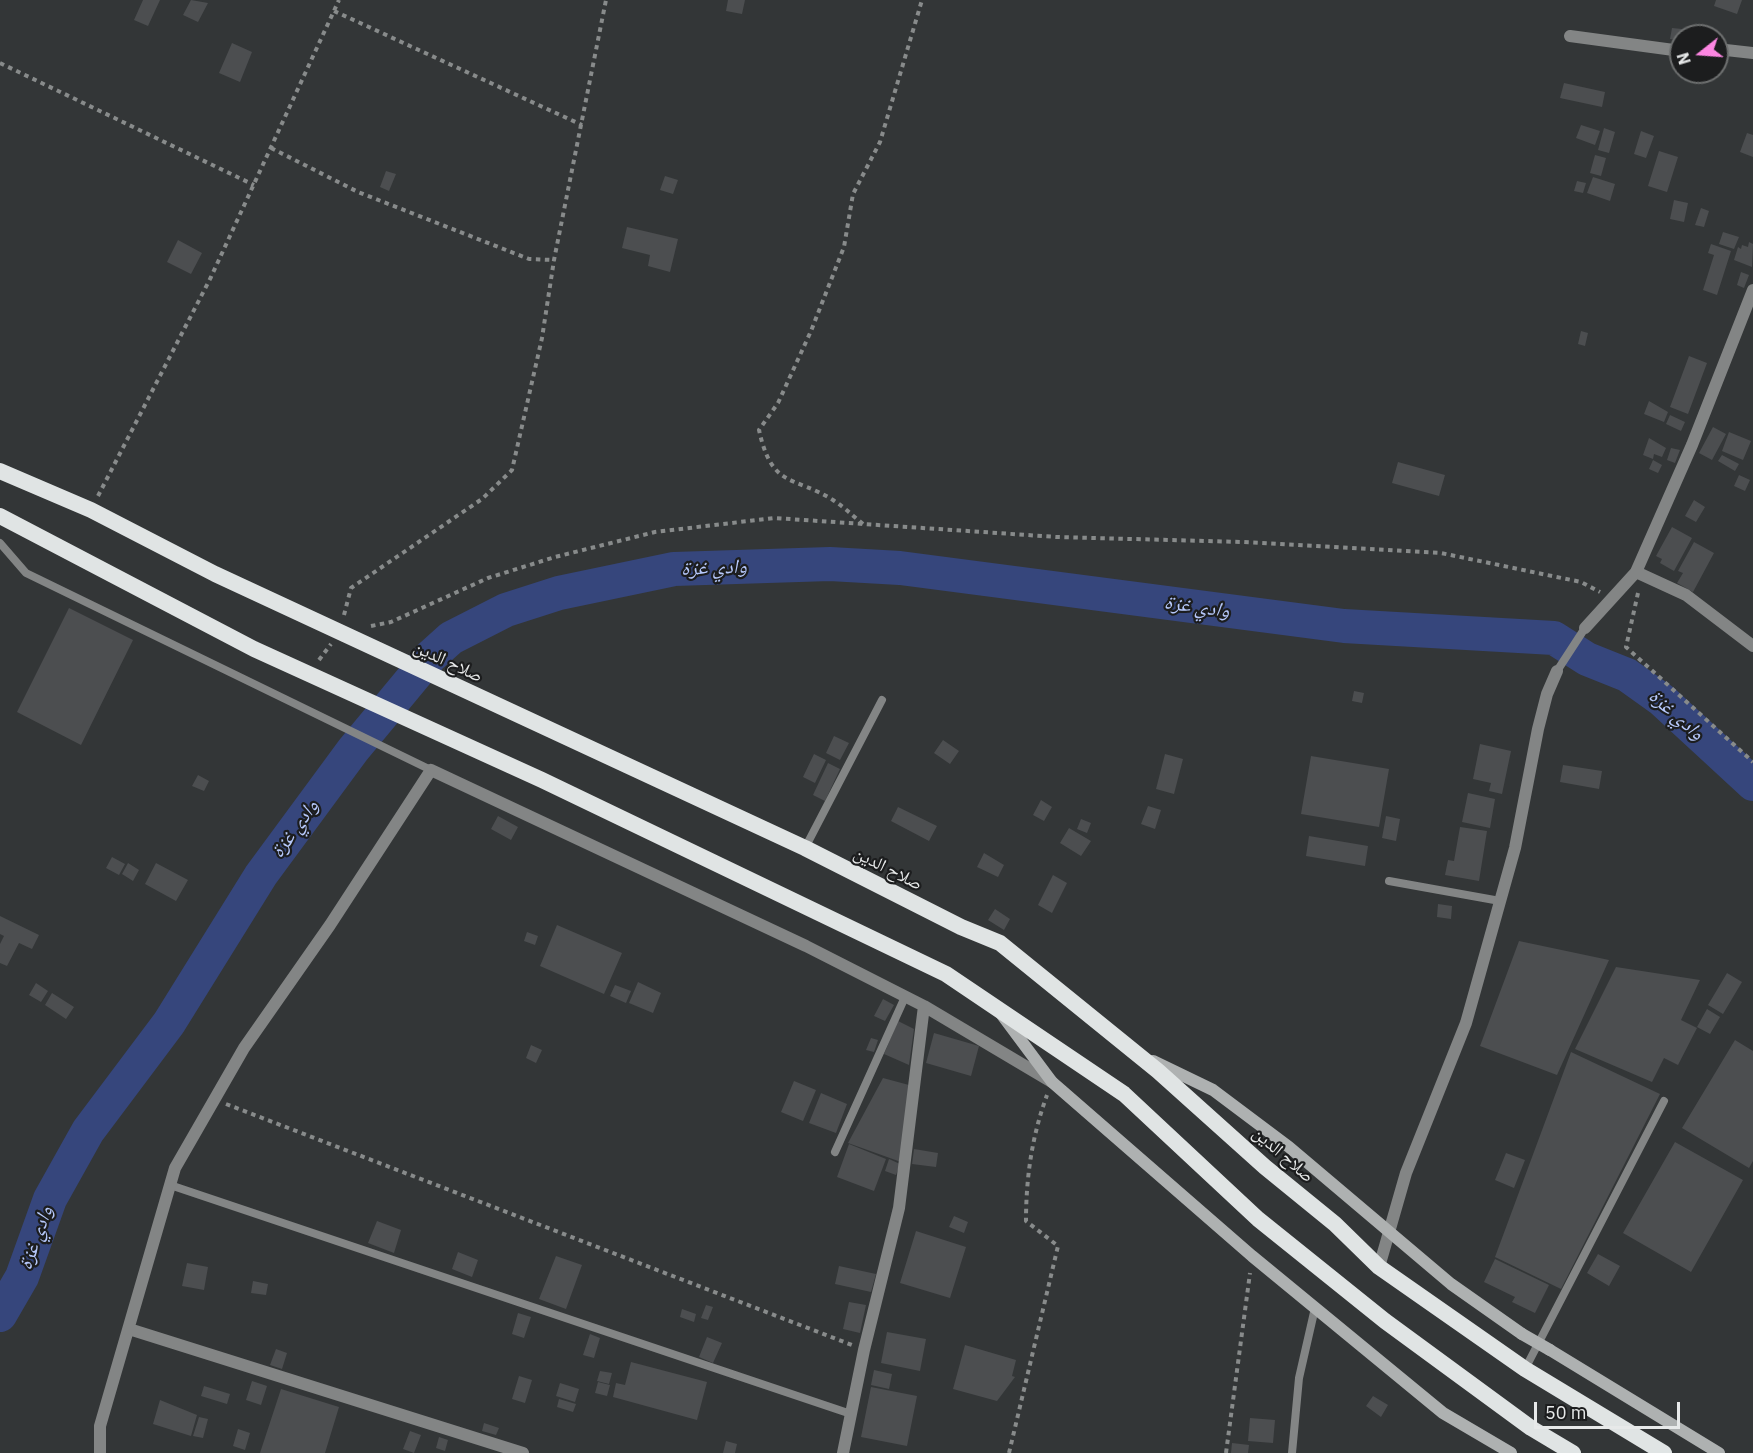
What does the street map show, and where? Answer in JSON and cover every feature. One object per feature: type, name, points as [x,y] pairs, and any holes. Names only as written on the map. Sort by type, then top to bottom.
[{"type":"highway","name":"صلاح الدين","points":[[0,471],[91,510],[340,633],[805,848],[960,927],[1000,943],[1140,1055],[1265,1167],[1335,1224],[1379,1267],[1525,1369],[1664,1453]]},
{"type":"highway","points":[[0,516],[254,649],[542,780],[946,974],[1125,1094],[1258,1219],[1385,1321],[1531,1428],[1573,1453]]},
{"type":"main road","points":[[995,1007],[1052,1082],[1252,1256],[1443,1413],[1511,1453]]},
{"type":"main road","points":[[1140,1055],[1213,1090],[1288,1147],[1451,1284],[1522,1334],[1719,1453]]},
{"type":"street","points":[[1570,36],[1669,49]]},
{"type":"street","points":[[1729,51],[1753,53]]},
{"type":"street","points":[[1585,628],[1636,572],[1692,445],[1753,290]]},
{"type":"street","points":[[1636,572],[1686,595],[1753,646]]},
{"type":"street","points":[[1379,1267],[1406,1173],[1466,1023],[1515,848],[1547,694],[1557,671]]},
{"type":"street","points":[[100,1453],[100,1426],[175,1168],[244,1048],[330,925],[430,770],[806,946],[924,1006],[1052,1082]]},
{"type":"street","points":[[843,1453],[864,1350],[899,1208],[924,1006]]},
{"type":"street","points":[[129,1329],[523,1453]]},
{"type":"lane","points":[[0,543],[26,573],[430,770]]},
{"type":"lane","points":[[1557,671],[1585,628]]},
{"type":"lane","points":[[805,848],[882,700]]},
{"type":"lane","points":[[1389,881],[1500,901]]},
{"type":"lane","points":[[835,1152],[905,997]]},
{"type":"lane","points":[[1525,1369],[1664,1101]]},
{"type":"lane","points":[[170,1185],[851,1414]]},
{"type":"lane","points":[[1292,1453],[1299,1378],[1315,1308]]},
{"type":"path","points":[[91,510],[211,277],[339,0]]},
{"type":"path","points":[[308,672],[340,633],[351,588],[482,499],[512,470],[542,338],[554,260],[606,0]]},
{"type":"path","points":[[864,525],[833,500],[783,478],[764,451],[759,430],[778,403],[811,331],[844,247],[853,194],[880,142],[922,0]]},
{"type":"path","points":[[334,11],[582,125]]},
{"type":"path","points":[[0,63],[254,186]]},
{"type":"path","points":[[271,148],[358,192],[528,259],[554,260]]},
{"type":"path","points":[[340,633],[391,622],[488,578],[555,558],[656,532],[774,518],[1057,537],[1244,542],[1441,553],[1581,582],[1612,597]]},
{"type":"path","points":[[1636,572],[1638,598],[1626,647],[1753,762]]},
{"type":"path","points":[[1009,1453],[1058,1246],[1026,1221],[1026,1189],[1036,1125],[1052,1082]]},
{"type":"path","points":[[214,1100],[864,1350]]},
{"type":"path","points":[[1226,1453],[1252,1256]]},
{"type":"building","points":[[143,0],[160,0],[148,26],[134,20]]},
{"type":"building","points":[[191,0],[208,3],[198,22],[183,15]]},
{"type":"building","points":[[728,0],[745,0],[742,14],[726,11]]},
{"type":"building","points":[[1716,0],[1742,0],[1737,14],[1714,6]]},
{"type":"building","points":[[232,43],[252,52],[240,82],[219,73]]},
{"type":"building","points":[[1564,83],[1605,92],[1602,107],[1560,98]]},
{"type":"building","points":[[1581,125],[1600,131],[1595,145],[1576,138]]},
{"type":"building","points":[[1604,128],[1615,132],[1609,153],[1598,150]]},
{"type":"building","points":[[1641,131],[1654,136],[1646,158],[1634,154]]},
{"type":"building","points":[[1747,133],[1753,135],[1753,157],[1740,152]]},
{"type":"building","points":[[1659,151],[1678,157],[1667,192],[1648,186]]},
{"type":"building","points":[[1595,155],[1606,158],[1601,176],[1590,173]]},
{"type":"building","points":[[386,171],[396,174],[389,191],[380,187]]},
{"type":"building","points":[[665,176],[678,180],[673,194],[660,190]]},
{"type":"building","points":[[1593,177],[1615,184],[1610,201],[1587,193]]},
{"type":"building","points":[[1577,181],[1586,183],[1583,193],[1574,191]]},
{"type":"building","points":[[1674,200],[1688,203],[1684,222],[1670,219]]},
{"type":"building","points":[[1701,208],[1709,211],[1704,227],[1695,225]]},
{"type":"building","points":[[627,227],[678,239],[670,272],[648,266],[650,255],[622,248]]},
{"type":"building","points":[[1723,232],[1739,237],[1734,249],[1719,244]]},
{"type":"building","points":[[178,240],[202,253],[191,274],[167,262]]},
{"type":"building","points":[[1749,242],[1753,244],[1752,267],[1734,260],[1738,247],[1741,249],[1742,245],[1748,247]]},
{"type":"building","points":[[1711,244],[1731,251],[1717,295],[1703,290],[1714,255],[1708,253]]},
{"type":"building","points":[[1741,272],[1749,275],[1744,288],[1737,285]]},
{"type":"building","points":[[1581,331],[1588,333],[1585,346],[1578,344]]},
{"type":"building","points":[[1689,356],[1707,363],[1688,414],[1670,407]]},
{"type":"building","points":[[1649,401],[1668,412],[1664,422],[1644,414]]},
{"type":"building","points":[[1670,415],[1685,422],[1681,431],[1666,424]]},
{"type":"building","points":[[1713,427],[1726,434],[1712,460],[1699,453]]},
{"type":"building","points":[[1729,432],[1751,441],[1743,460],[1722,451]]},
{"type":"building","points":[[1649,438],[1666,448],[1662,457],[1654,454],[1653,459],[1643,455]]},
{"type":"building","points":[[1671,448],[1680,450],[1675,463],[1667,460]]},
{"type":"building","points":[[1722,455],[1739,464],[1735,471],[1718,461]]},
{"type":"building","points":[[1653,460],[1662,465],[1658,473],[1649,469]]},
{"type":"building","points":[[1398,462],[1445,475],[1439,496],[1392,483]]},
{"type":"building","points":[[1739,475],[1750,480],[1745,491],[1734,486]]},
{"type":"building","points":[[1694,500],[1705,507],[1696,522],[1685,516]]},
{"type":"building","points":[[1672,527],[1692,538],[1674,571],[1660,563],[1662,559],[1656,556]]},
{"type":"building","points":[[1694,542],[1714,553],[1693,592],[1677,583],[1683,573],[1678,571]]},
{"type":"building","points":[[69,608],[133,640],[81,745],[17,712]]},
{"type":"building","points":[[1354,691],[1364,693],[1362,703],[1352,701]]},
{"type":"building","points":[[834,736],[849,743],[840,760],[826,753]]},
{"type":"building","points":[[943,740],[959,751],[950,764],[934,753]]},
{"type":"building","points":[[1480,744],[1511,751],[1502,794],[1489,791],[1491,783],[1473,779]]},
{"type":"building","points":[[814,754],[826,760],[815,783],[803,777]]},
{"type":"building","points":[[1165,754],[1183,759],[1174,794],[1156,789]]},
{"type":"building","points":[[1311,756],[1389,769],[1379,827],[1301,814]]},
{"type":"building","points":[[828,763],[840,769],[825,801],[813,795]]},
{"type":"building","points":[[1563,765],[1602,771],[1599,789],[1560,782]]},
{"type":"building","points":[[198,775],[209,781],[204,791],[192,786]]},
{"type":"building","points":[[1468,793],[1495,799],[1490,828],[1462,822]]},
{"type":"building","points":[[1041,800],[1052,807],[1044,821],[1033,815]]},
{"type":"building","points":[[1148,806],[1161,810],[1155,829],[1141,824]]},
{"type":"building","points":[[898,807],[937,826],[929,841],[891,821]]},
{"type":"building","points":[[498,816],[518,827],[511,840],[491,829]]},
{"type":"building","points":[[1386,816],[1400,819],[1396,841],[1382,838]]},
{"type":"building","points":[[1081,819],[1091,823],[1087,833],[1077,829]]},
{"type":"building","points":[[1460,827],[1487,831],[1479,881],[1445,875],[1448,860],[1454,861]]},
{"type":"building","points":[[1069,828],[1091,841],[1081,856],[1060,843]]},
{"type":"building","points":[[1309,836],[1368,846],[1365,866],[1306,856]]},
{"type":"building","points":[[984,853],[1004,865],[998,877],[977,867]]},
{"type":"building","points":[[112,857],[125,864],[119,875],[106,868]]},
{"type":"building","points":[[128,863],[139,870],[133,881],[122,874]]},
{"type":"building","points":[[156,863],[188,880],[176,901],[145,884]]},
{"type":"building","points":[[1053,875],[1067,883],[1052,913],[1038,905]]},
{"type":"building","points":[[1438,904],[1452,906],[1451,919],[1437,917]]},
{"type":"building","points":[[995,909],[1010,919],[1004,930],[988,920]]},
{"type":"building","points":[[0,916],[39,935],[32,949],[19,943],[7,966],[0,963],[0,944],[4,936],[0,934]]},
{"type":"building","points":[[557,925],[622,953],[604,994],[540,966]]},
{"type":"building","points":[[527,932],[538,936],[535,945],[524,941]]},
{"type":"building","points":[[1519,941],[1609,960],[1557,1075],[1480,1046]]},
{"type":"building","points":[[1616,967],[1700,980],[1681,1020],[1697,1028],[1678,1065],[1664,1058],[1652,1082],[1575,1049]]},
{"type":"building","points":[[1727,973],[1742,982],[1723,1014],[1708,1005]]},
{"type":"building","points":[[638,982],[661,993],[653,1013],[629,1003]]},
{"type":"building","points":[[36,983],[48,991],[41,1002],[29,995]]},
{"type":"building","points":[[615,985],[631,991],[626,1003],[610,996]]},
{"type":"building","points":[[52,993],[74,1007],[66,1019],[45,1005]]},
{"type":"building","points":[[883,999],[894,1005],[885,1021],[874,1016]]},
{"type":"building","points":[[1707,1009],[1720,1017],[1710,1034],[1697,1027]]},
{"type":"building","points":[[898,1021],[914,1029],[909,1065],[884,1054]]},
{"type":"building","points":[[934,1033],[979,1046],[971,1076],[926,1063]]},
{"type":"building","points":[[871,1038],[878,1040],[874,1052],[866,1050]]},
{"type":"building","points":[[1735,1040],[1753,1051],[1753,1161],[1749,1168],[1682,1128]]},
{"type":"building","points":[[531,1045],[542,1050],[536,1063],[526,1058]]},
{"type":"building","points":[[1571,1052],[1660,1094],[1561,1289],[1495,1257]]},
{"type":"building","points":[[883,1078],[909,1085],[901,1162],[848,1143]]},
{"type":"building","points":[[794,1081],[816,1090],[803,1121],[781,1112]]},
{"type":"building","points":[[821,1093],[847,1104],[836,1133],[809,1123]]},
{"type":"building","points":[[1675,1142],[1743,1180],[1691,1272],[1623,1233]]},
{"type":"building","points":[[849,1144],[886,1159],[874,1191],[837,1177]]},
{"type":"building","points":[[914,1149],[938,1153],[936,1167],[912,1164]]},
{"type":"building","points":[[1506,1153],[1525,1160],[1514,1188],[1495,1180]]},
{"type":"building","points":[[889,1159],[900,1164],[896,1175],[885,1171]]},
{"type":"building","points":[[954,1216],[968,1222],[964,1233],[949,1227]]},
{"type":"building","points":[[377,1221],[401,1230],[394,1253],[368,1243]]},
{"type":"building","points":[[916,1231],[966,1247],[950,1298],[900,1283]]},
{"type":"building","points":[[458,1252],[478,1260],[472,1277],[452,1269]]},
{"type":"building","points":[[1598,1254],[1620,1266],[1609,1286],[1587,1273]]},
{"type":"building","points":[[556,1256],[582,1265],[566,1309],[539,1299]]},
{"type":"building","points":[[1495,1259],[1549,1285],[1535,1313],[1512,1302],[1515,1297],[1484,1282]]},
{"type":"building","points":[[187,1263],[208,1267],[204,1290],[182,1286]]},
{"type":"building","points":[[839,1266],[876,1274],[871,1292],[835,1284]]},
{"type":"building","points":[[253,1281],[268,1284],[266,1295],[251,1293]]},
{"type":"building","points":[[849,1302],[866,1305],[860,1333],[843,1329]]},
{"type":"building","points":[[706,1305],[713,1307],[708,1320],[701,1318]]},
{"type":"building","points":[[682,1309],[696,1314],[694,1322],[680,1317]]},
{"type":"building","points":[[518,1313],[531,1317],[524,1338],[512,1334]]},
{"type":"building","points":[[887,1332],[926,1339],[920,1371],[881,1363]]},
{"type":"building","points":[[590,1334],[600,1338],[594,1358],[583,1355]]},
{"type":"building","points":[[707,1337],[722,1343],[713,1363],[699,1357]]},
{"type":"building","points":[[965,1345],[1016,1360],[1012,1376],[1015,1377],[997,1401],[953,1389]]},
{"type":"building","points":[[276,1349],[287,1353],[282,1369],[270,1365]]},
{"type":"building","points":[[631,1362],[707,1382],[697,1420],[613,1397],[616,1383],[625,1385]]},
{"type":"building","points":[[874,1370],[892,1374],[889,1389],[871,1385]]},
{"type":"building","points":[[600,1371],[612,1373],[609,1384],[597,1381]]},
{"type":"building","points":[[519,1376],[532,1380],[525,1403],[512,1399]]},
{"type":"building","points":[[252,1381],[267,1386],[261,1405],[246,1400]]},
{"type":"building","points":[[598,1382],[610,1385],[607,1396],[595,1393]]},
{"type":"building","points":[[560,1383],[579,1389],[575,1402],[556,1396]]},
{"type":"building","points":[[204,1386],[230,1394],[227,1404],[201,1396]]},
{"type":"building","points":[[871,1387],[917,1396],[907,1446],[861,1437]]},
{"type":"building","points":[[281,1389],[339,1407],[325,1453],[260,1453]]},
{"type":"building","points":[[1373,1396],[1388,1405],[1381,1417],[1366,1406]]},
{"type":"building","points":[[559,1399],[576,1404],[573,1412],[557,1407]]},
{"type":"building","points":[[160,1400],[197,1415],[191,1436],[153,1424]]},
{"type":"building","points":[[199,1417],[208,1419],[203,1438],[193,1436]]},
{"type":"building","points":[[1250,1418],[1275,1420],[1273,1443],[1248,1441]]},
{"type":"building","points":[[484,1423],[499,1428],[496,1435],[482,1431]]},
{"type":"building","points":[[238,1429],[250,1433],[245,1450],[233,1446]]},
{"type":"building","points":[[410,1431],[421,1435],[414,1453],[403,1449]]},
{"type":"building","points":[[439,1437],[448,1440],[445,1451],[436,1448]]},
{"type":"building","points":[[726,1441],[737,1444],[735,1453],[723,1453]]},
{"type":"building","points":[[1232,1443],[1249,1445],[1248,1453],[1231,1453]]},
{"type":"waterway","name":"وادي غزة","points":[[0,1315],[22,1277],[50,1199],[88,1131],[169,1023],[261,875],[353,750],[431,656],[451,638],[506,610],[559,593],[674,569],[830,564],[900,568],[1344,626],[1554,638],[1587,659],[1627,675],[1662,700],[1753,784]]}]
